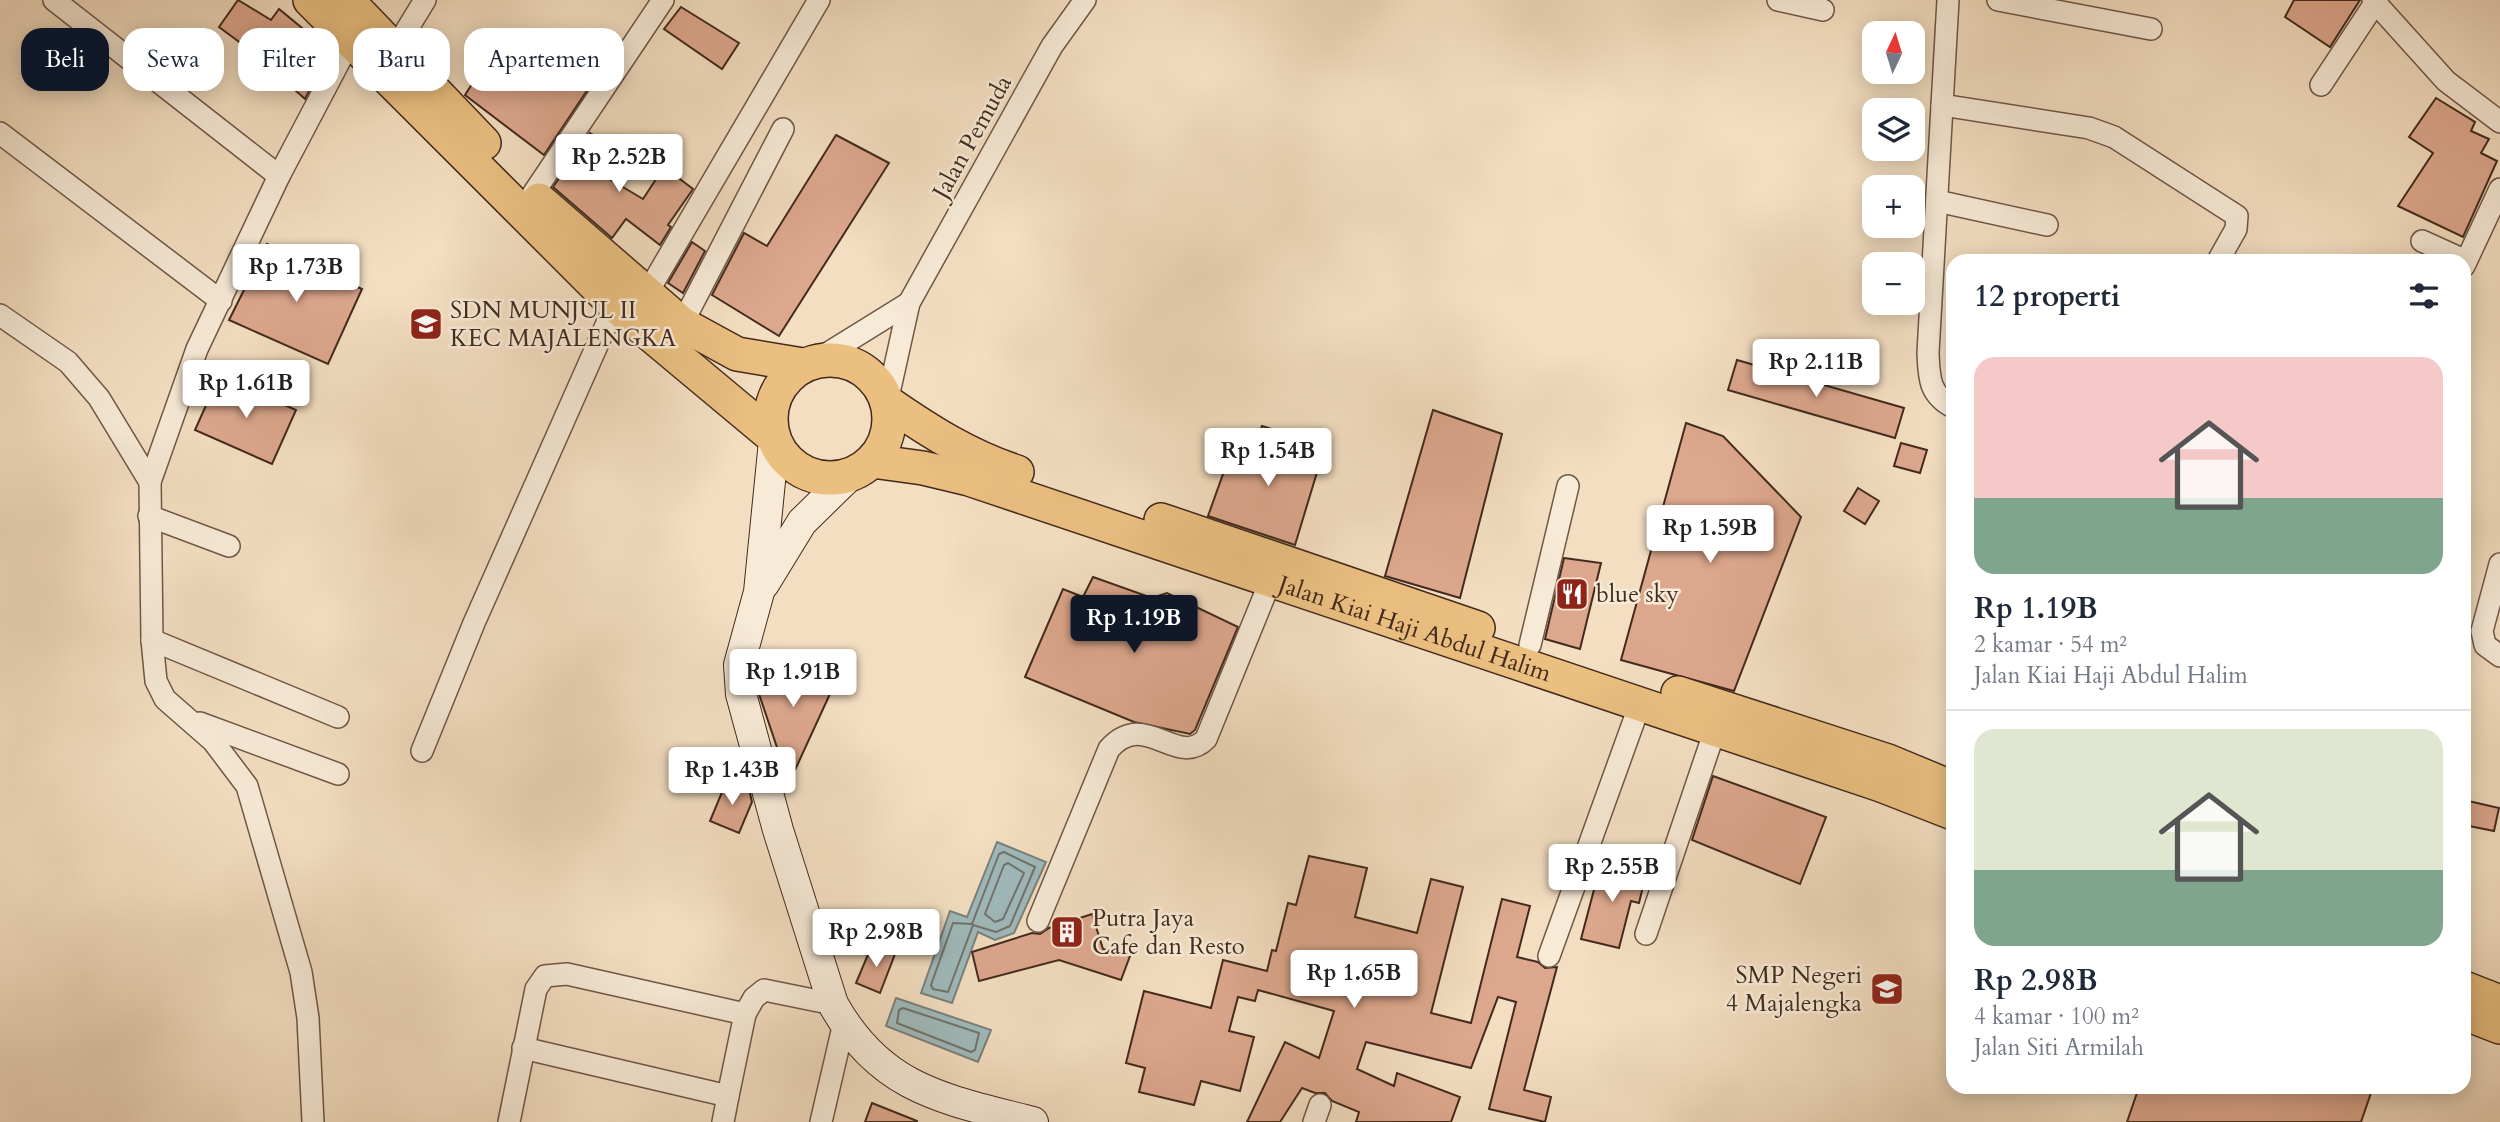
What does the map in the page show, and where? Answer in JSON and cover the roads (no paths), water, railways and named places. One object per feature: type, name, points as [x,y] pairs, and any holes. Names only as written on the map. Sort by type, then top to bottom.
[{"type":"main road","points":[[310,0],[615,305],[773,439],[787,461],[805,474],[828,479],[861,468]]},
{"type":"main road","points":[[347,0],[374,28]]},
{"type":"main road","points":[[435,91],[533,194],[682,324],[737,354],[810,363],[847,362],[872,376],[887,401],[889,432],[861,468],[802,523],[759,592]]},
{"type":"main road","points":[[810,363],[782,383],[771,408],[773,439],[759,592],[739,665],[740,694],[778,830],[838,1013],[873,1059],[912,1085],[971,1106],[1033,1122]]},
{"type":"main road","name":"Jalan Kiai Haji Abdul Halim","points":[[887,401],[932,433],[979,459],[1530,645],[1888,761],[1946,785]]},
{"type":"main road","name":"Jalan Kiai Haji Abdul Halim","points":[[861,468],[923,468],[969,480],[1881,785],[1946,810]]},
{"type":"main road","points":[[2471,995],[2490,1013]]},
{"type":"street","points":[[54,0],[279,176]]},
{"type":"street","points":[[408,28],[425,0]]},
{"type":"street","points":[[533,194],[663,0]]},
{"type":"street","points":[[646,295],[818,0]]},
{"type":"street","name":"Jalan Pemuda","points":[[909,303],[1052,46],[1085,0]]},
{"type":"street","points":[[1778,0],[1823,10]]},
{"type":"street","points":[[1946,404],[1940,401],[1929,385],[1928,353],[1948,0]]},
{"type":"street","points":[[1998,0],[2151,29]]},
{"type":"street","points":[[2321,85],[2374,1],[2446,81],[2500,122]]},
{"type":"street","points":[[313,1122],[308,1018],[301,972],[247,786],[213,741],[160,693],[156,681],[152,640],[150,482],[197,349],[279,176],[350,41]]},
{"type":"street","points":[[1942,105],[2089,128],[2115,137],[2237,216],[2236,229],[2222,254]]},
{"type":"street","points":[[682,324],[783,129]]},
{"type":"street","points":[[0,133],[221,301]]},
{"type":"street","points":[[2470,254],[2500,189]]},
{"type":"street","points":[[1937,201],[2047,225]]},
{"type":"street","points":[[2422,241],[2446,254]]},
{"type":"street","points":[[810,363],[909,303]]},
{"type":"street","points":[[887,401],[909,303]]},
{"type":"street","points":[[422,751],[474,623],[615,305]]},
{"type":"street","points":[[0,315],[68,362],[99,398],[150,482]]},
{"type":"street","points":[[1530,645],[1568,486]]},
{"type":"street","points":[[149,516],[229,546]]},
{"type":"street","points":[[2500,564],[2482,631],[2485,645],[2500,656]]},
{"type":"street","points":[[1038,921],[1109,749],[1119,738],[1143,732],[1181,747],[1200,744],[1206,738],[1270,582]]},
{"type":"street","points":[[152,640],[338,717]]},
{"type":"street","points":[[1549,956],[1640,704]]},
{"type":"street","points":[[185,718],[338,774]]},
{"type":"street","points":[[1646,934],[1715,730]]},
{"type":"street","points":[[509,1122],[536,989],[545,976],[567,974],[745,1014]]},
{"type":"street","points":[[723,1122],[745,1014],[754,998],[764,990],[838,1013],[821,1122]]},
{"type":"street","points":[[523,1048],[727,1096]]},
{"type":"water","points":[[997,842],[1046,862],[1014,933],[995,940],[978,932],[952,1003],[921,993],[950,911],[967,917]]},
{"type":"water","points":[[896,998],[991,1030],[978,1062],[886,1026]]},
{"type":"place","name":"SDN MUNJUL II KEC MAJALENGKA","points":[[426,324]]},
{"type":"place","name":"blue sky","points":[[1572,594]]},
{"type":"place","name":"Putra Jaya Cafe dan Resto","points":[[1067,932]]},
{"type":"place","name":"SMP Negeri 4 Majalengka","points":[[1887,989]]}]
